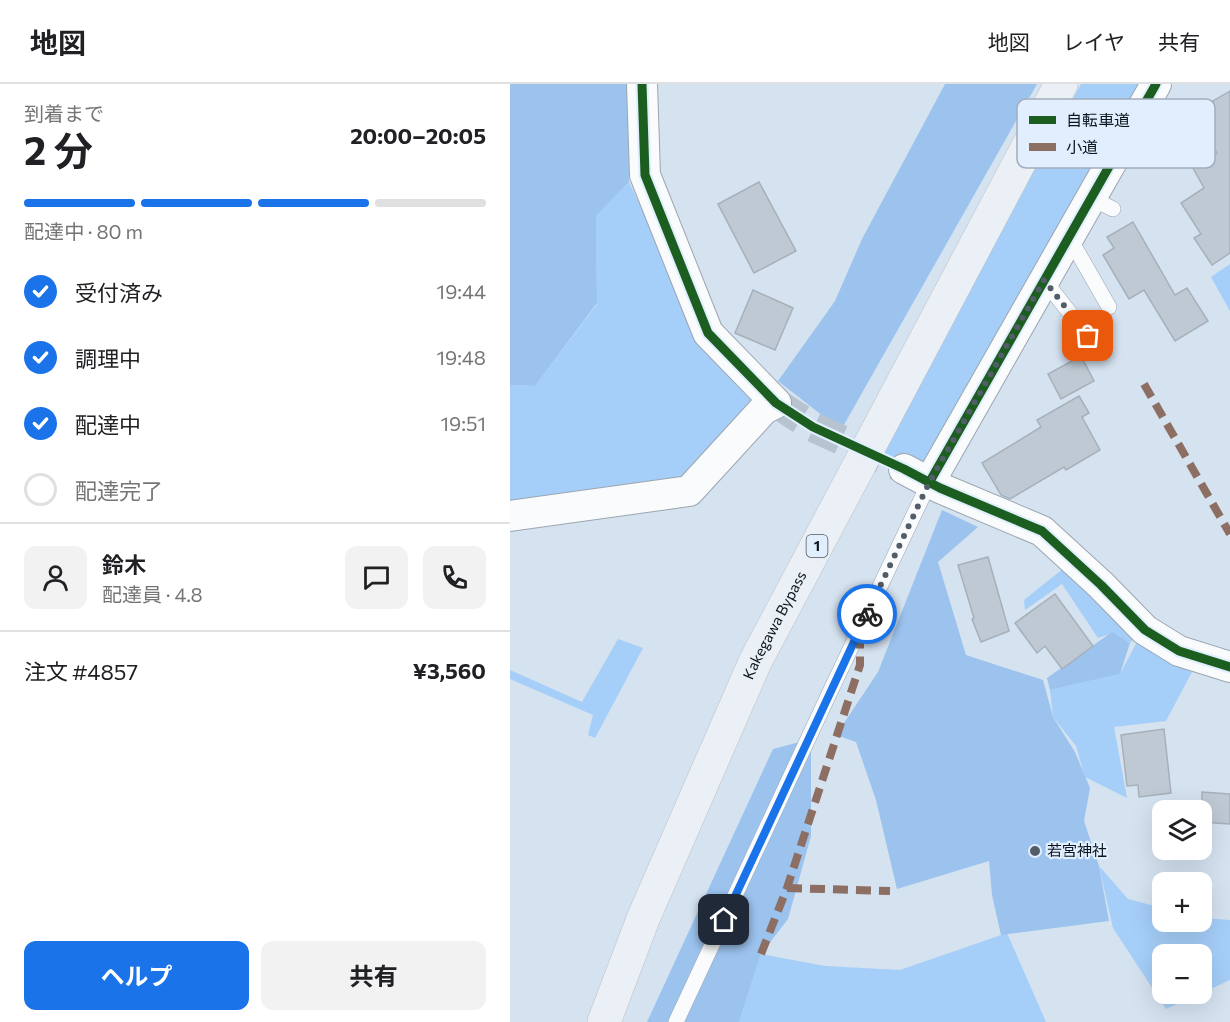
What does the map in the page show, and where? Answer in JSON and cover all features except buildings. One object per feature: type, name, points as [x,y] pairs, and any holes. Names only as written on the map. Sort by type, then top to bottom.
[{"type":"highway","name":"Kakegawa Bypass","points":[[1053,99],[1061,84]]},
{"type":"highway","name":"Kakegawa Bypass","points":[[604,1022],[643,919],[755,662],[1017,167]]},
{"type":"street","points":[[510,516],[688,491],[764,409],[776,403],[708,333],[645,175],[642,84]]},
{"type":"street","points":[[1149,99],[1156,84]]},
{"type":"street","points":[[1118,168],[1102,204],[1069,237],[1044,280],[917,476],[1042,531],[1101,585],[1145,630],[1179,651],[1230,667]]},
{"type":"lane","points":[[1069,237],[1109,307]]},
{"type":"lane","points":[[1044,280],[1088,336]]},
{"type":"lane","points":[[676,1022],[829,694],[917,476]]},
{"type":"shaded area","points":[[510,84],[628,84],[629,182],[596,216],[597,303],[535,386],[510,385]]},
{"type":"shaded area","points":[[945,84],[1037,84],[1029,99],[1017,99],[1017,119],[841,430],[778,381],[835,301],[862,239]]},
{"type":"shaded area","points":[[1081,84],[1148,84],[1140,99],[1073,99]]},
{"type":"shaded area","points":[[1035,168],[1102,168],[929,483],[880,453]]},
{"type":"shaded area","points":[[629,182],[706,344],[758,405],[681,481],[510,507],[510,385],[535,386],[597,304],[596,216]]},
{"type":"shaded area","points":[[1230,264],[1230,311],[1211,277]]},
{"type":"shaded area","points":[[942,510],[978,527],[938,562],[966,655],[1043,680],[1053,717],[1075,752],[1090,788],[1084,821],[1099,866],[1109,921],[1001,935],[992,895],[989,861],[897,889],[876,800],[856,742],[836,735],[878,672]]},
{"type":"shaded area","points":[[1064,568],[1137,635],[1130,643],[1112,633],[1098,638],[1062,584],[1025,610],[1024,600]]},
{"type":"shaded area","points":[[1112,632],[1130,643],[1120,674],[1050,690],[1047,678]]},
{"type":"shaded area","points":[[618,639],[643,648],[595,738],[588,735],[593,715],[510,679],[510,670],[582,702]]},
{"type":"shaded area","points":[[1138,640],[1192,672],[1166,721],[1114,727],[1127,798],[1085,777],[1076,746],[1053,717],[1050,690],[1120,674]]},
{"type":"shaded area","points":[[811,739],[811,836],[788,919],[761,954],[739,1022],[647,1022],[773,749]]},
{"type":"shaded area","points":[[1099,866],[1128,899],[1152,905],[1152,932],[1212,932],[1212,919],[1230,920],[1230,980],[1212,988],[1212,944],[1152,944],[1152,988],[1113,928]]},
{"type":"shaded area","points":[[1007,933],[1046,1022],[739,1022],[761,954],[825,966],[900,970]]},
{"type":"shaded area","points":[[1163,1004],[1177,1004],[1166,1009]]},
{"type":"tunnel","points":[[776,403],[813,427],[904,469]]},
{"type":"marked path","points":[[1144,384],[1230,534]]},
{"type":"marked path","points":[[761,954],[787,888],[860,665],[860,629]]},
{"type":"marked path","points":[[787,888],[890,891]]},
{"type":"cycle path","points":[[642,84],[645,175],[708,333],[776,403],[813,427],[940,488],[1042,531],[1101,585],[1145,630],[1179,651],[1230,667]]},
{"type":"cycle path","points":[[1147,99],[1156,84]]},
{"type":"cycle path","points":[[929,483],[1108,168]]},
{"type":"way so far","points":[[867,614],[929,483],[1044,280],[1088,336]]},
{"type":"place","name":"若宮神社","points":[[1035,851]]},
{"type":"route","points":[[724,920],[867,614]]}]
